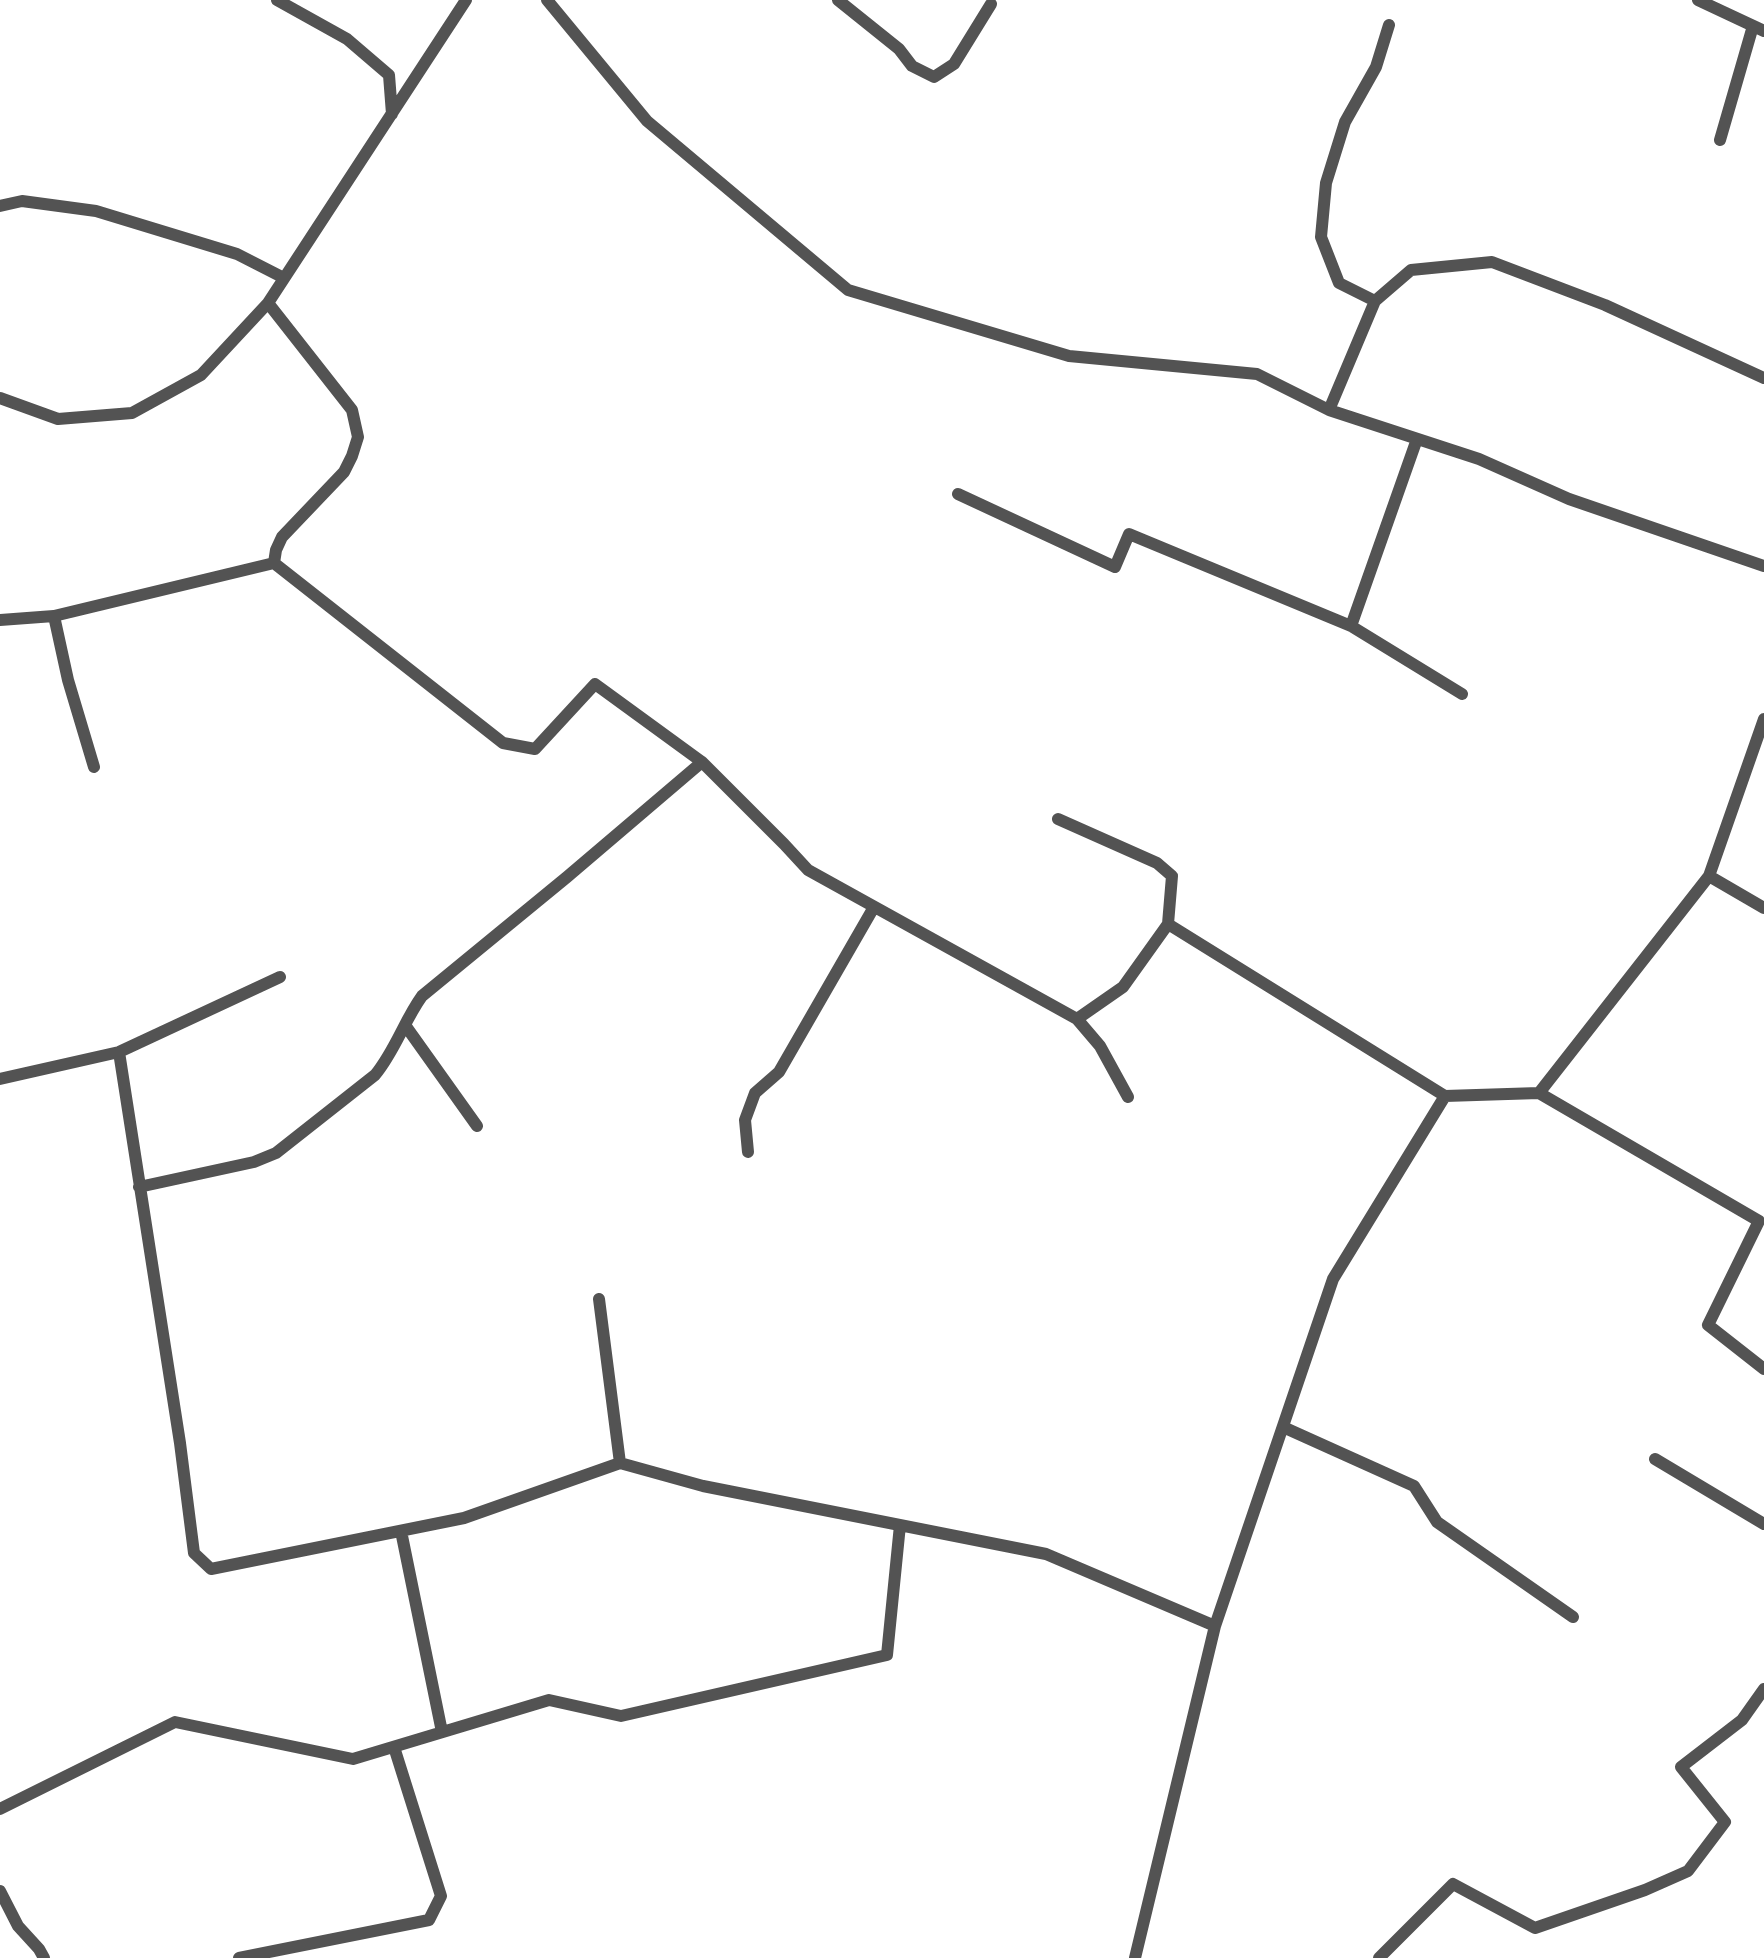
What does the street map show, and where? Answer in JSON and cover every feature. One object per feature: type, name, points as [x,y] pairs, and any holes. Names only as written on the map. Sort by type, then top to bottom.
[{"type":"street","points":[[277,0],[347,39],[389,75],[392,114]]},
{"type":"street","points":[[0,398],[58,419],[132,413],[201,375],[268,303],[466,0]]},
{"type":"street","points":[[548,0],[647,121],[848,290],[1069,356],[1257,375],[1329,411],[1479,459],[1569,499],[1764,566]]},
{"type":"street","points":[[838,0],[899,49],[912,66],[934,77],[954,64],[991,3]]},
{"type":"street","points":[[1698,0],[1758,28],[1720,140]]},
{"type":"street","points":[[1375,302],[1340,283],[1321,237],[1326,183],[1345,122],[1376,68],[1389,25]]},
{"type":"street","points":[[0,206],[22,201],[96,211],[175,233],[237,254],[284,278]]},
{"type":"street","points":[[1329,411],[1375,302],[1411,270],[1492,262],[1605,304],[1764,378]]},
{"type":"street","points":[[268,303],[352,410],[358,437],[344,472],[282,537],[274,562]]},
{"type":"street","points":[[1351,626],[1417,439]]},
{"type":"street","points":[[958,495],[1115,567],[1129,534],[1351,626],[1462,694]]},
{"type":"street","points":[[0,620],[54,616],[274,562]]},
{"type":"street","points":[[274,562],[503,743],[535,749],[595,684],[702,762],[808,870],[1077,1019],[1100,1046],[1128,1097]]},
{"type":"street","points":[[54,616],[68,680],[94,766]]},
{"type":"street","points":[[1539,1093],[1709,876],[1764,719]]},
{"type":"street","points":[[139,1187],[254,1162],[276,1153],[375,1075],[387,1061],[422,996],[702,762]]},
{"type":"street","points":[[1058,819],[1157,863],[1172,876],[1168,924],[1123,987],[1077,1019]]},
{"type":"street","points":[[1709,876],[1764,908]]},
{"type":"street","points":[[748,1152],[745,1119],[755,1093],[779,1072],[874,907]]},
{"type":"street","points":[[1168,924],[1445,1096],[1539,1093],[1759,1221],[1708,1325],[1764,1369]]},
{"type":"street","points":[[0,1079],[119,1052],[280,977]]},
{"type":"street","points":[[405,1024],[477,1126]]},
{"type":"street","points":[[119,1052],[180,1443],[194,1553],[211,1569],[464,1518],[620,1463],[703,1486],[1046,1554],[1215,1626]]},
{"type":"street","points":[[1135,1958],[1215,1626],[1333,1279],[1445,1096]]},
{"type":"street","points":[[599,1299],[620,1463]]},
{"type":"street","points":[[1283,1427],[1414,1486],[1437,1522],[1573,1617]]},
{"type":"street","points":[[1655,1459],[1764,1524]]},
{"type":"street","points":[[0,1809],[175,1722],[353,1759],[549,1700],[621,1716],[887,1655],[900,1525]]},
{"type":"street","points":[[401,1531],[442,1732]]},
{"type":"street","points":[[1379,1958],[1453,1884],[1534,1928],[1645,1890],[1688,1871],[1725,1822],[1681,1767],[1742,1720],[1764,1689]]},
{"type":"street","points":[[239,1958],[429,1920],[441,1896],[393,1747]]},
{"type":"street","points":[[0,1891],[18,1926],[44,1958]]}]
